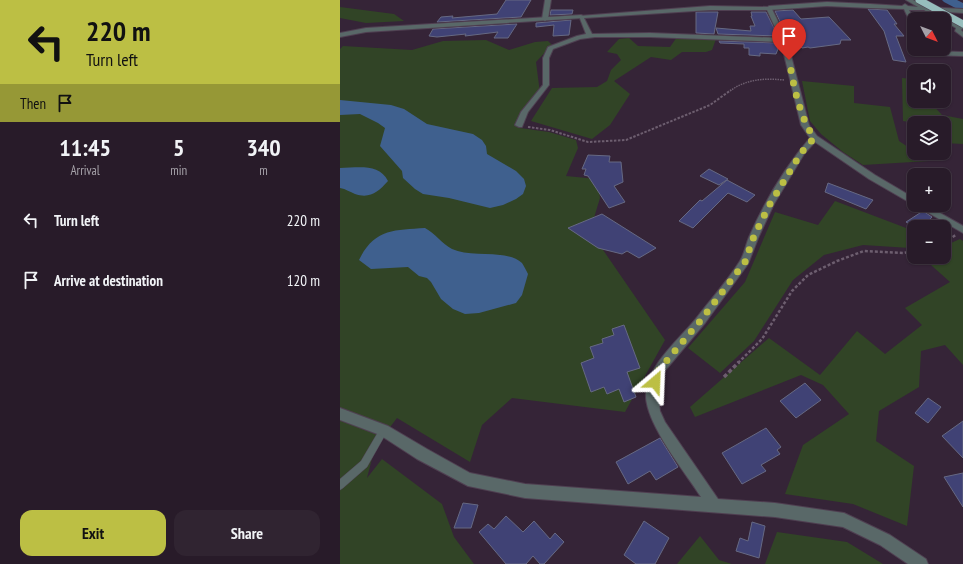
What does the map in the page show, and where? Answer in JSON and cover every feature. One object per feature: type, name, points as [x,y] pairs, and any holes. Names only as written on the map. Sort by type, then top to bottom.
[{"type":"highway","points":[[931,0],[963,18]]},
{"type":"highway","points":[[919,2],[963,24]]},
{"type":"street","points":[[545,19],[548,0]]},
{"type":"street","points":[[910,1],[963,5]]},
{"type":"street","points":[[906,7],[919,2]]},
{"type":"street","points":[[919,2],[931,12]]},
{"type":"street","points":[[340,35],[366,30],[710,8],[769,8],[827,4],[906,7],[927,10],[963,10]]},
{"type":"street","points":[[906,7],[908,12]]},
{"type":"street","points":[[769,8],[784,40],[805,125],[814,138],[872,177],[907,198]]},
{"type":"street","points":[[582,17],[590,36]]},
{"type":"street","points":[[951,23],[960,28],[957,30],[963,35]]},
{"type":"street","points":[[519,125],[525,112],[546,85],[546,58],[550,48],[579,37],[650,35],[784,40]]},
{"type":"street","points":[[951,54],[963,54]]},
{"type":"street","points":[[715,506],[661,426],[654,412],[652,392],[658,371],[701,320],[745,262],[754,236],[770,204],[801,153],[814,138]]},
{"type":"street","points":[[931,212],[963,230]]},
{"type":"street","points":[[340,414],[384,430],[422,454],[468,478],[525,491],[775,510],[844,520],[885,540],[921,564]]},
{"type":"lane","points":[[340,485],[364,464],[384,430]]},
{"type":"path","points":[[519,125],[550,130],[588,142],[626,140],[710,105],[739,84],[767,78],[793,81]]},
{"type":"path","points":[[951,238],[963,230]]},
{"type":"path","points":[[724,377],[762,339],[792,291],[808,275],[837,261],[864,251],[907,252]]},
{"type":"green space","points":[[340,7],[394,14],[404,21],[366,23],[340,18]]},
{"type":"green space","points":[[677,37],[716,39],[712,50],[706,52],[682,52],[671,60],[651,57],[614,81],[630,94],[610,125],[592,139],[531,121],[552,88],[597,87],[607,81],[611,70],[621,60],[617,54],[607,52],[619,39],[629,38],[638,46],[670,47]]},
{"type":"green space","points":[[486,40],[509,50],[535,42],[548,41],[552,45],[536,62],[540,93],[520,128],[549,132],[576,140],[578,148],[566,176],[597,179],[600,198],[590,231],[665,340],[625,412],[512,398],[482,425],[470,462],[397,418],[375,447],[367,478],[382,459],[442,504],[454,537],[474,564],[340,564],[340,49],[343,46],[412,50],[443,41]]},
{"type":"green space","points":[[902,78],[907,78],[907,108],[936,108],[942,115],[947,116],[907,116],[907,122],[903,121]]},
{"type":"green space","points":[[802,81],[854,86],[854,103],[890,107],[899,141],[907,146],[907,160],[929,161],[863,165],[843,152],[821,134],[810,121]]},
{"type":"green space","points":[[951,117],[963,119],[963,144],[951,143]]},
{"type":"green space","points":[[835,201],[907,228],[907,248],[863,245],[824,255],[793,280],[754,341],[720,373],[688,348],[745,282],[775,212],[818,225]]},
{"type":"green space","points":[[960,239],[963,241],[963,365],[945,345],[921,351],[919,387],[879,411],[876,441],[914,466],[907,526],[853,504],[785,494],[803,445],[849,414],[823,385],[801,375],[695,417],[690,407],[769,338],[820,375],[857,331],[885,354],[922,325],[905,308],[950,282],[930,264],[951,264],[951,243]]},
{"type":"green space","points":[[777,532],[847,542],[883,564],[765,564]]},
{"type":"green space","points":[[700,536],[719,560],[732,564],[677,564]]},
{"type":"water","points":[[340,100],[391,105],[404,109],[427,124],[473,134],[482,140],[486,146],[487,154],[516,171],[524,179],[526,186],[523,194],[503,205],[490,208],[449,198],[423,194],[403,178],[402,171],[380,146],[385,128],[360,114],[340,115]]},
{"type":"water","points":[[361,167],[374,169],[384,175],[388,181],[373,194],[365,196],[355,194],[340,188],[340,168]]},
{"type":"water","points":[[425,228],[452,249],[460,252],[507,256],[522,263],[528,274],[522,295],[516,303],[479,313],[465,314],[453,309],[441,299],[427,278],[419,276],[408,267],[371,269],[359,260],[371,242],[386,233],[404,229]]},
{"type":"building","points":[[506,0],[531,0],[521,17],[437,22],[441,17],[453,16],[452,18],[497,14]]},
{"type":"building","points":[[868,9],[887,10],[897,24],[894,24],[904,36],[896,36],[906,62],[893,60],[884,31]]},
{"type":"building","points":[[551,10],[573,10],[572,14],[550,15]]},
{"type":"building","points":[[793,10],[801,19],[829,17],[851,40],[841,40],[840,44],[802,48],[783,28],[775,11]]},
{"type":"building","points":[[696,12],[718,12],[714,34],[696,33]]},
{"type":"building","points":[[751,12],[766,12],[778,36],[718,34],[716,28],[751,31],[750,26],[755,26]]},
{"type":"building","points":[[571,20],[569,35],[553,36],[554,25],[536,27],[536,23]]},
{"type":"building","points":[[517,24],[508,38],[494,38],[498,32],[465,36],[466,34],[437,37],[429,36],[433,29]]},
{"type":"building","points":[[719,41],[778,43],[778,49],[776,54],[760,53],[760,56],[749,55],[749,48],[744,48],[744,44],[720,43]]},
{"type":"building","points":[[588,155],[610,156],[609,162],[621,162],[623,182],[614,186],[625,202],[609,208],[588,176],[584,175],[586,169],[582,169]]},
{"type":"building","points":[[709,169],[728,179],[719,185],[700,176]]},
{"type":"building","points":[[727,180],[755,195],[747,202],[728,193],[693,228],[679,221],[700,200],[702,201]]},
{"type":"building","points":[[828,183],[873,200],[866,209],[825,192]]},
{"type":"building","points":[[921,212],[924,212],[932,217],[929,220],[909,220]]},
{"type":"building","points":[[602,214],[656,248],[639,258],[627,251],[622,254],[598,248],[568,228]]},
{"type":"building","points":[[624,325],[640,368],[627,372],[636,397],[624,402],[619,389],[607,394],[604,387],[591,392],[581,363],[594,358],[590,347],[603,343],[602,339],[614,335],[612,329]]},
{"type":"building","points":[[805,383],[821,400],[796,418],[780,401]]},
{"type":"building","points":[[928,398],[941,407],[928,423],[915,413]]},
{"type":"building","points":[[963,421],[963,458],[942,436]]},
{"type":"building","points":[[766,428],[781,447],[777,450],[780,454],[761,465],[766,471],[742,484],[722,453]]},
{"type":"building","points":[[660,438],[678,467],[656,480],[650,471],[628,484],[616,462]]},
{"type":"building","points":[[963,473],[963,507],[944,477]]},
{"type":"building","points":[[463,503],[478,505],[471,528],[454,528]]},
{"type":"building","points":[[506,516],[523,532],[534,521],[550,539],[555,533],[564,542],[544,564],[540,564],[533,556],[526,564],[506,564],[479,532],[488,524],[494,529]]},
{"type":"building","points":[[644,521],[669,538],[655,564],[636,564],[624,555]]},
{"type":"building","points":[[752,522],[765,526],[759,558],[736,551],[740,538],[748,541]]},
{"type":"waterway","points":[[948,0],[963,8]]},
{"type":"route","points":[[655,382],[658,371],[701,320],[745,262],[754,236],[770,204],[801,153],[814,138],[805,125],[797,98],[789,60]]}]
